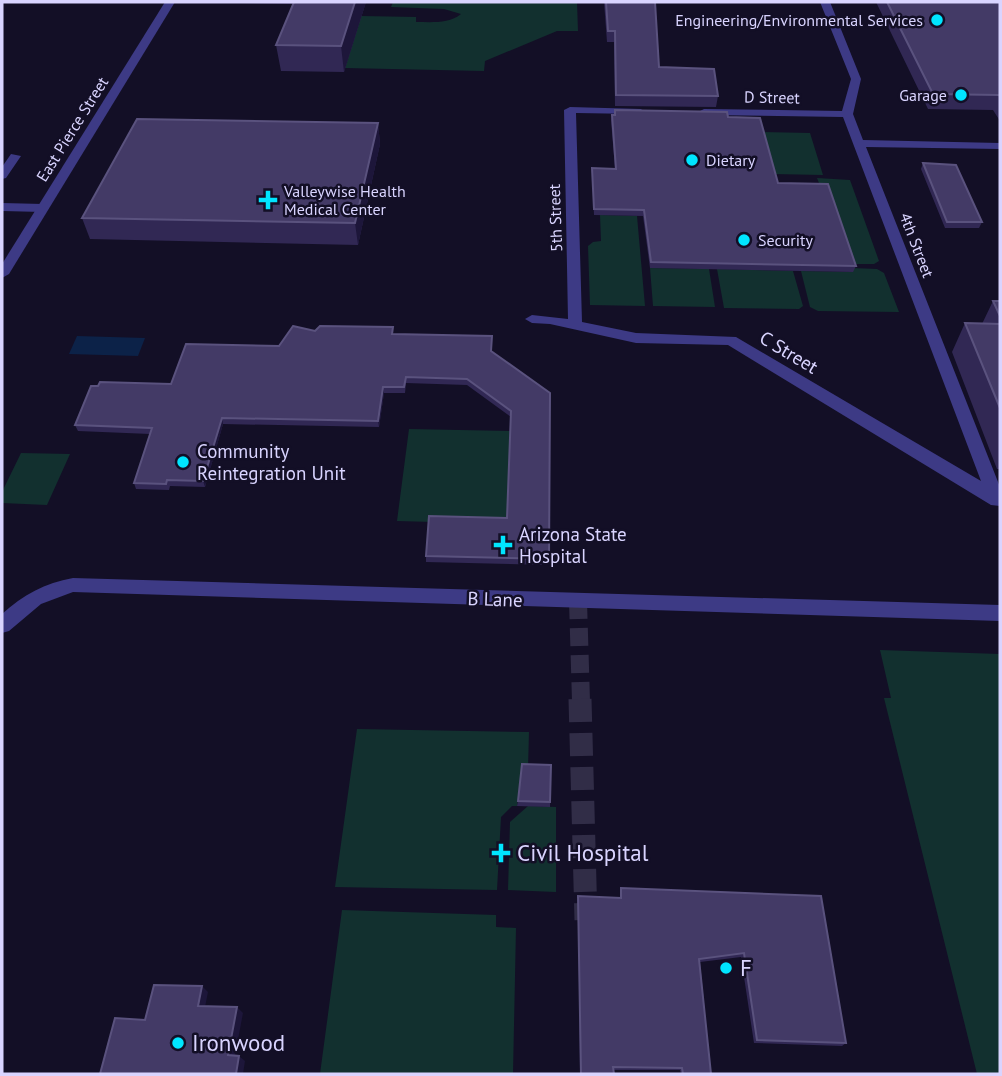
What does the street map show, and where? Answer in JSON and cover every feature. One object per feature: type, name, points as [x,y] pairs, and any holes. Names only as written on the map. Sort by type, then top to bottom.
[{"type":"street","name":"East Pierce Street","points":[[2,274],[170,2]]},
{"type":"street","points":[[825,2],[856,79],[847,114]]},
{"type":"street","name":"5th Street","points":[[575,326],[570,110],[652,111]]},
{"type":"street","name":"D Street","points":[[694,112],[847,114]]},
{"type":"street","name":"4th Street","points":[[847,114],[999,500]]},
{"type":"street","points":[[858,143],[1000,146]]},
{"type":"street","points":[[2,175],[15,156]]},
{"type":"street","points":[[2,207],[43,208]]},
{"type":"street","name":"C Street","points":[[532,319],[550,320],[636,338],[731,340],[999,500]]},
{"type":"street","name":"B Lane","points":[[2,625],[27,603],[45,592],[73,585],[1000,613]]},
{"type":"green space","points":[[393,2],[577,2],[578,31],[557,31],[485,61],[484,71],[345,68],[361,16],[416,17],[416,22],[434,22],[445,21],[461,14],[444,9],[391,7]]},
{"type":"green space","points":[[761,132],[810,133],[823,175],[773,174]]},
{"type":"green space","points":[[817,178],[850,180],[879,261],[874,264],[851,264]]},
{"type":"green space","points":[[600,215],[637,216],[645,306],[590,305],[588,246],[601,241]]},
{"type":"green space","points":[[650,268],[709,269],[715,307],[653,306]]},
{"type":"green space","points":[[852,268],[877,269],[884,273],[899,312],[818,311],[810,307],[801,271],[853,272]]},
{"type":"green space","points":[[717,269],[793,271],[803,306],[799,309],[724,308]]},
{"type":"green space","points":[[409,429],[511,431],[507,524],[397,521]]},
{"type":"green space","points":[[21,453],[70,454],[47,505],[2,503],[2,492]]},
{"type":"green space","points":[[880,650],[1000,654],[1000,1074],[977,1074],[884,698],[891,698]]},
{"type":"green space","points":[[357,729],[529,732],[528,769],[522,770],[517,806],[512,806],[501,817],[497,890],[335,887]]},
{"type":"green space","points":[[528,806],[556,807],[556,892],[508,890],[510,822]]},
{"type":"green space","points":[[342,910],[496,915],[496,927],[516,928],[513,1074],[320,1074]]},
{"type":"water","points":[[77,336],[145,338],[138,356],[69,354]]},
{"type":"building","points":[[294,2],[355,2],[341,46],[276,45]]},
{"type":"building","points":[[606,2],[655,2],[659,67],[714,69],[718,96],[616,95],[615,31],[608,31]]},
{"type":"building","points":[[887,2],[1000,2],[1000,96],[933,94]]},
{"type":"building","points":[[615,110],[727,112],[728,117],[760,118],[778,183],[828,184],[856,266],[651,262],[644,210],[594,209],[592,168],[616,169],[612,115],[615,115]]},
{"type":"building","points":[[137,119],[378,123],[355,223],[82,218]]},
{"type":"building","points":[[923,163],[956,165],[982,222],[947,222]]},
{"type":"building","points":[[993,301],[1000,301],[1000,316]]},
{"type":"building","points":[[965,323],[1000,324],[1000,408]]},
{"type":"building","name":"Community Reintegration Unit","points":[[293,326],[315,331],[320,326],[393,327],[392,334],[492,336],[491,351],[550,393],[549,559],[426,556],[429,516],[507,518],[511,411],[467,379],[406,377],[404,387],[383,387],[378,421],[222,418],[203,481],[134,483],[152,428],[75,425],[91,386],[98,386],[100,382],[171,384],[186,344],[279,346]]},
{"type":"building","points":[[522,764],[551,765],[550,802],[518,801]]},
{"type":"building","name":"F","points":[[621,888],[821,896],[846,1043],[757,1040],[744,953],[699,959],[711,1074],[683,1074],[682,1068],[613,1067],[614,1074],[581,1074],[578,896],[621,898]]},
{"type":"building","name":"Ironwood","points":[[154,985],[202,986],[198,1006],[237,1007],[228,1055],[239,1056],[236,1074],[100,1074],[115,1018],[145,1020]]},
{"type":"tunnel","points":[[578,601],[581,701]]},
{"type":"tunnel","points":[[580,699],[586,920]]},
{"type":"place","name":"Engineering/Environmental Services","points":[[937,20]]},
{"type":"place","name":"Garage","points":[[961,95]]},
{"type":"place","name":"Dietary","points":[[692,160]]},
{"type":"place","name":"Valleywise Health Medical Center","points":[[268,200]]},
{"type":"place","name":"Security","points":[[744,240]]},
{"type":"place","name":"Community Reintegration Unit","points":[[183,462]]},
{"type":"place","name":"Arizona State Hospital","points":[[503,545]]},
{"type":"place","name":"Civil Hospital","points":[[501,853]]},
{"type":"place","name":"F","points":[[726,968]]},
{"type":"place","name":"Ironwood","points":[[178,1043]]}]
